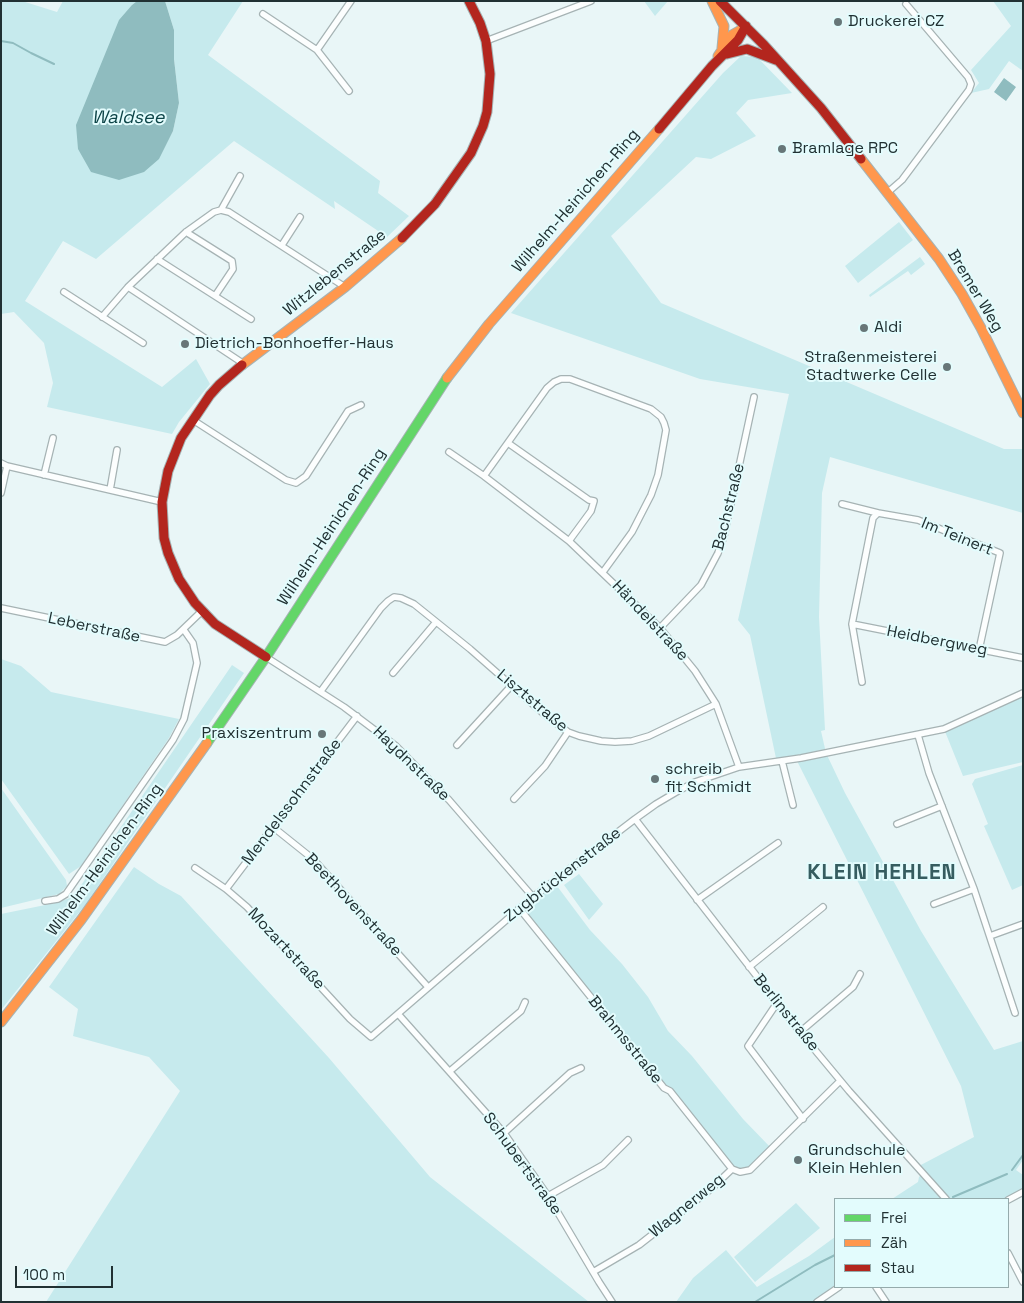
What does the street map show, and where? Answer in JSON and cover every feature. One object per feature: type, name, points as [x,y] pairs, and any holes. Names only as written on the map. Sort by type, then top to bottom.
[{"type":"main road","name":"Witzlebenstraße","points":[[266,657],[228,634],[202,611],[178,579],[164,538],[162,502],[164,484],[172,457],[192,420],[210,395],[244,364],[345,287],[396,244],[427,212],[472,153],[487,112],[490,74],[486,42],[480,23],[469,1]]},
{"type":"main road","points":[[712,1],[724,26],[722,52],[747,49],[766,55],[782,64]]},
{"type":"main road","name":"Bremer Weg","points":[[720,1],[782,64],[834,124],[939,259],[981,328],[1023,413]]},
{"type":"main road","name":"Wilhelm-Heinichen-Ring","points":[[1,1022],[81,920],[148,829],[266,657],[449,375],[489,324],[678,108],[722,52],[738,40],[746,26]]},
{"type":"street","points":[[317,50],[352,1]]},
{"type":"street","points":[[486,42],[592,1]]},
{"type":"street","points":[[887,194],[902,180],[960,102],[971,84],[968,77],[906,4]]},
{"type":"street","points":[[263,14],[317,50],[349,91]]},
{"type":"street","points":[[221,210],[240,176]]},
{"type":"street","points":[[102,317],[128,287],[186,232],[214,212],[221,210],[228,212],[282,245],[345,287]]},
{"type":"street","points":[[282,245],[300,217]]},
{"type":"street","points":[[186,232],[232,262],[233,269],[215,296]]},
{"type":"street","points":[[157,259],[251,319]]},
{"type":"street","points":[[128,287],[244,364]]},
{"type":"street","points":[[64,292],[143,343]]},
{"type":"street","points":[[484,476],[547,388],[561,379],[570,379],[651,409],[661,417],[666,430],[658,475],[651,495],[632,532],[603,572]]},
{"type":"street","name":"Bachstraße","points":[[660,628],[690,599],[701,585],[718,554],[724,536],[754,397]]},
{"type":"street","points":[[192,420],[286,480],[296,483],[306,476],[348,411],[361,405]]},
{"type":"street","points":[[44,475],[53,438]]},
{"type":"street","points":[[508,443],[589,500],[594,501],[591,511],[569,541]]},
{"type":"street","points":[[110,490],[117,450]]},
{"type":"street","name":"Händelstraße","points":[[449,452],[484,476],[569,541],[660,628],[695,671],[716,704],[739,767]]},
{"type":"street","points":[[1,492],[4,465],[162,502]]},
{"type":"street","name":"Im Teinert","points":[[842,504],[918,520],[1000,554],[979,650]]},
{"type":"street","points":[[862,682],[852,624],[873,518],[878,513]]},
{"type":"street","name":"Lisztstraße","points":[[321,692],[381,608],[388,600],[394,597],[402,598],[414,604],[568,732],[592,740],[632,741],[649,736],[716,704]]},
{"type":"street","name":"Leberstraße","points":[[1,608],[164,642],[178,635],[202,611]]},
{"type":"street","points":[[393,673],[436,622]]},
{"type":"street","name":"Heidbergweg","points":[[852,624],[1023,658]]},
{"type":"street","points":[[45,902],[58,899],[66,894],[173,740],[184,720],[197,663],[194,643],[184,630]]},
{"type":"street","name":"Haydnstraße","points":[[266,657],[357,716],[396,746],[428,777],[533,897]]},
{"type":"street","points":[[457,745],[512,685]]},
{"type":"street","name":"Zugbrückenstraße","points":[[371,1037],[519,908],[635,819],[678,790],[739,767],[944,729],[1023,693]]},
{"type":"street","name":"Mendelssohnstraße","points":[[226,889],[357,716]]},
{"type":"street","points":[[514,799],[545,766],[568,732]]},
{"type":"street","points":[[918,735],[929,773],[974,889],[1015,1013]]},
{"type":"street","points":[[782,760],[793,805]]},
{"type":"street","points":[[897,824],[942,806]]},
{"type":"street","name":"Berlinstraße","points":[[635,819],[800,1032],[945,1198]]},
{"type":"street","name":"Beethovenstraße","points":[[273,827],[313,859],[428,987]]},
{"type":"street","points":[[697,900],[778,843]]},
{"type":"street","name":"Mozartstraße","points":[[195,868],[226,889],[247,907],[350,1019],[371,1037]]},
{"type":"street","points":[[934,904],[974,889]]},
{"type":"street","points":[[749,967],[823,907]]},
{"type":"street","name":"Brahmsstraße","points":[[519,908],[732,1169]]},
{"type":"street","points":[[990,936],[1023,924]]},
{"type":"street","points":[[800,1032],[853,987],[860,974]]},
{"type":"street","points":[[450,1071],[521,1011],[525,1002]]},
{"type":"street","points":[[777,1003],[748,1046],[803,1118]]},
{"type":"street","name":"Schubertstraße","points":[[399,1014],[504,1133],[548,1196],[612,1302]]},
{"type":"street","points":[[504,1133],[570,1073],[581,1068]]},
{"type":"street","name":"Wagnerweg","points":[[593,1272],[639,1245],[732,1169],[740,1172],[750,1170],[840,1080]]},
{"type":"street","points":[[548,1196],[603,1164],[628,1140]]},
{"type":"street","points":[[1009,1199],[1023,1192]]},
{"type":"street","points":[[1009,1255],[1023,1282]]},
{"type":"street","points":[[817,1302],[838,1288]]},
{"type":"street","points":[[877,1288],[886,1302]]},
{"type":"shaded area","points":[[1,1],[22,1],[57,12],[63,1],[137,1],[132,5],[158,159],[173,131],[179,103],[174,59],[174,30],[165,1],[243,1],[208,55],[380,181],[378,193],[409,216],[387,237],[334,201],[335,209],[234,141],[96,259],[63,241],[25,301],[162,387],[196,359],[210,384],[179,422],[172,434],[47,407],[53,383],[44,343],[14,312],[1,314]]},
{"type":"shaded area","points":[[644,1],[668,1],[655,16]]},
{"type":"shaded area","points":[[993,1],[1023,1],[1023,71],[1009,61],[989,89],[971,93],[979,83],[971,70],[1011,26]]},
{"type":"shaded area","points":[[741,56],[757,57],[792,93],[748,100],[736,113],[756,136],[711,159],[696,157],[611,236],[661,303],[1004,449],[1023,449],[1023,513],[830,457],[822,493],[819,617],[825,730],[821,731],[826,753],[845,793],[921,931],[994,1050],[1023,1041],[1023,1160],[1016,1170],[1023,1175],[1023,1192],[1009,1199],[894,1198],[918,1182],[919,1177],[923,1173],[917,1167],[974,1137],[961,1086],[796,759],[777,763],[750,635],[738,620],[789,394],[700,379],[511,313],[723,73]]},
{"type":"shaded area","points":[[899,222],[913,240],[858,283],[845,266]]},
{"type":"shaded area","points":[[920,257],[925,264],[920,268],[911,275],[908,271],[870,297],[869,295]]},
{"type":"shaded area","points":[[1,659],[21,666],[51,692],[179,719],[169,738],[81,866],[69,874],[1,779]]},
{"type":"shaded area","points":[[232,665],[244,673],[85,905],[1,1010],[1,914],[55,903],[73,897]]},
{"type":"shaded area","points":[[1023,696],[1023,762],[963,776],[944,729]]},
{"type":"shaded area","points":[[1023,765],[1023,885],[1012,890],[984,826],[988,824],[972,784],[975,779]]},
{"type":"shaded area","points":[[1,788],[66,880],[67,886],[59,894],[1,908]]},
{"type":"shaded area","points":[[134,867],[181,896],[329,1058],[430,1177],[589,1302],[46,1302],[180,1091],[149,1057],[73,1036],[78,1009],[49,987]]},
{"type":"shaded area","points":[[579,874],[603,904],[589,920],[564,885]]},
{"type":"shaded area","points":[[554,882],[590,930],[622,964],[648,997],[668,1031],[692,1056],[743,1119],[772,1149],[750,1170],[732,1169],[519,908]]},
{"type":"shaded area","points":[[796,1203],[820,1228],[755,1282],[734,1257]]},
{"type":"shaded area","points":[[834,1238],[834,1288],[816,1302],[676,1302],[693,1278],[726,1250],[757,1287],[809,1256]]},
{"type":"water","name":"Waldsee","points":[[137,1],[165,1],[174,30],[174,59],[179,103],[173,131],[159,159],[144,172],[119,180],[91,172],[78,149],[76,125],[119,20]]},
{"type":"water","points":[[1004,78],[1016,87],[1006,101],[994,92]]},
{"type":"waterway","points":[[1,41],[13,43],[54,64]]},
{"type":"waterway","points":[[1012,1170],[1023,1155]]},
{"type":"waterway","points":[[953,1197],[1007,1174]]},
{"type":"waterway","points":[[755,1302],[834,1256]]},
{"type":"traffic: fast","points":[[207,743],[266,657],[447,378]]},
{"type":"traffic: slow","points":[[712,1],[724,26],[722,48]]},
{"type":"traffic: slow","points":[[718,56],[732,35],[746,27]]},
{"type":"traffic: slow","points":[[447,378],[489,324],[659,129]]},
{"type":"traffic: slow","points":[[861,159],[939,259],[962,294],[1023,413]]},
{"type":"traffic: slow","points":[[242,365],[345,287],[402,238]]},
{"type":"traffic: slow","points":[[1,1022],[81,920],[207,743]]},
{"type":"traffic: jam","points":[[402,238],[435,204],[471,153],[487,112],[490,74],[486,41],[480,23],[469,1]]},
{"type":"traffic: jam","points":[[720,1],[764,45],[821,108],[861,159]]},
{"type":"traffic: jam","points":[[659,129],[712,66],[738,40],[746,26]]},
{"type":"traffic: jam","points":[[727,54],[747,49],[776,60]]},
{"type":"traffic: jam","points":[[242,365],[210,395],[181,438],[168,471],[162,502],[164,538],[179,579],[195,603],[215,624],[266,657]]},
{"type":"place","name":"Druckerei CZ","points":[[838,22]]},
{"type":"place","name":"Bramlage RPC","points":[[782,149]]},
{"type":"place","name":"Aldi","points":[[864,328]]},
{"type":"place","name":"Dietrich-Bonhoeffer-Haus","points":[[185,344]]},
{"type":"place","name":"Straßenmeisterei Stadtwerke Celle","points":[[947,367]]},
{"type":"place","name":"Praxiszentrum","points":[[322,734]]},
{"type":"place","name":"schreib fit Schmidt","points":[[655,779]]},
{"type":"place","name":"Grundschule Klein Hehlen","points":[[798,1160]]},
{"type":"district","name":"KLEIN HEHLEN","points":[[882,873]]}]
